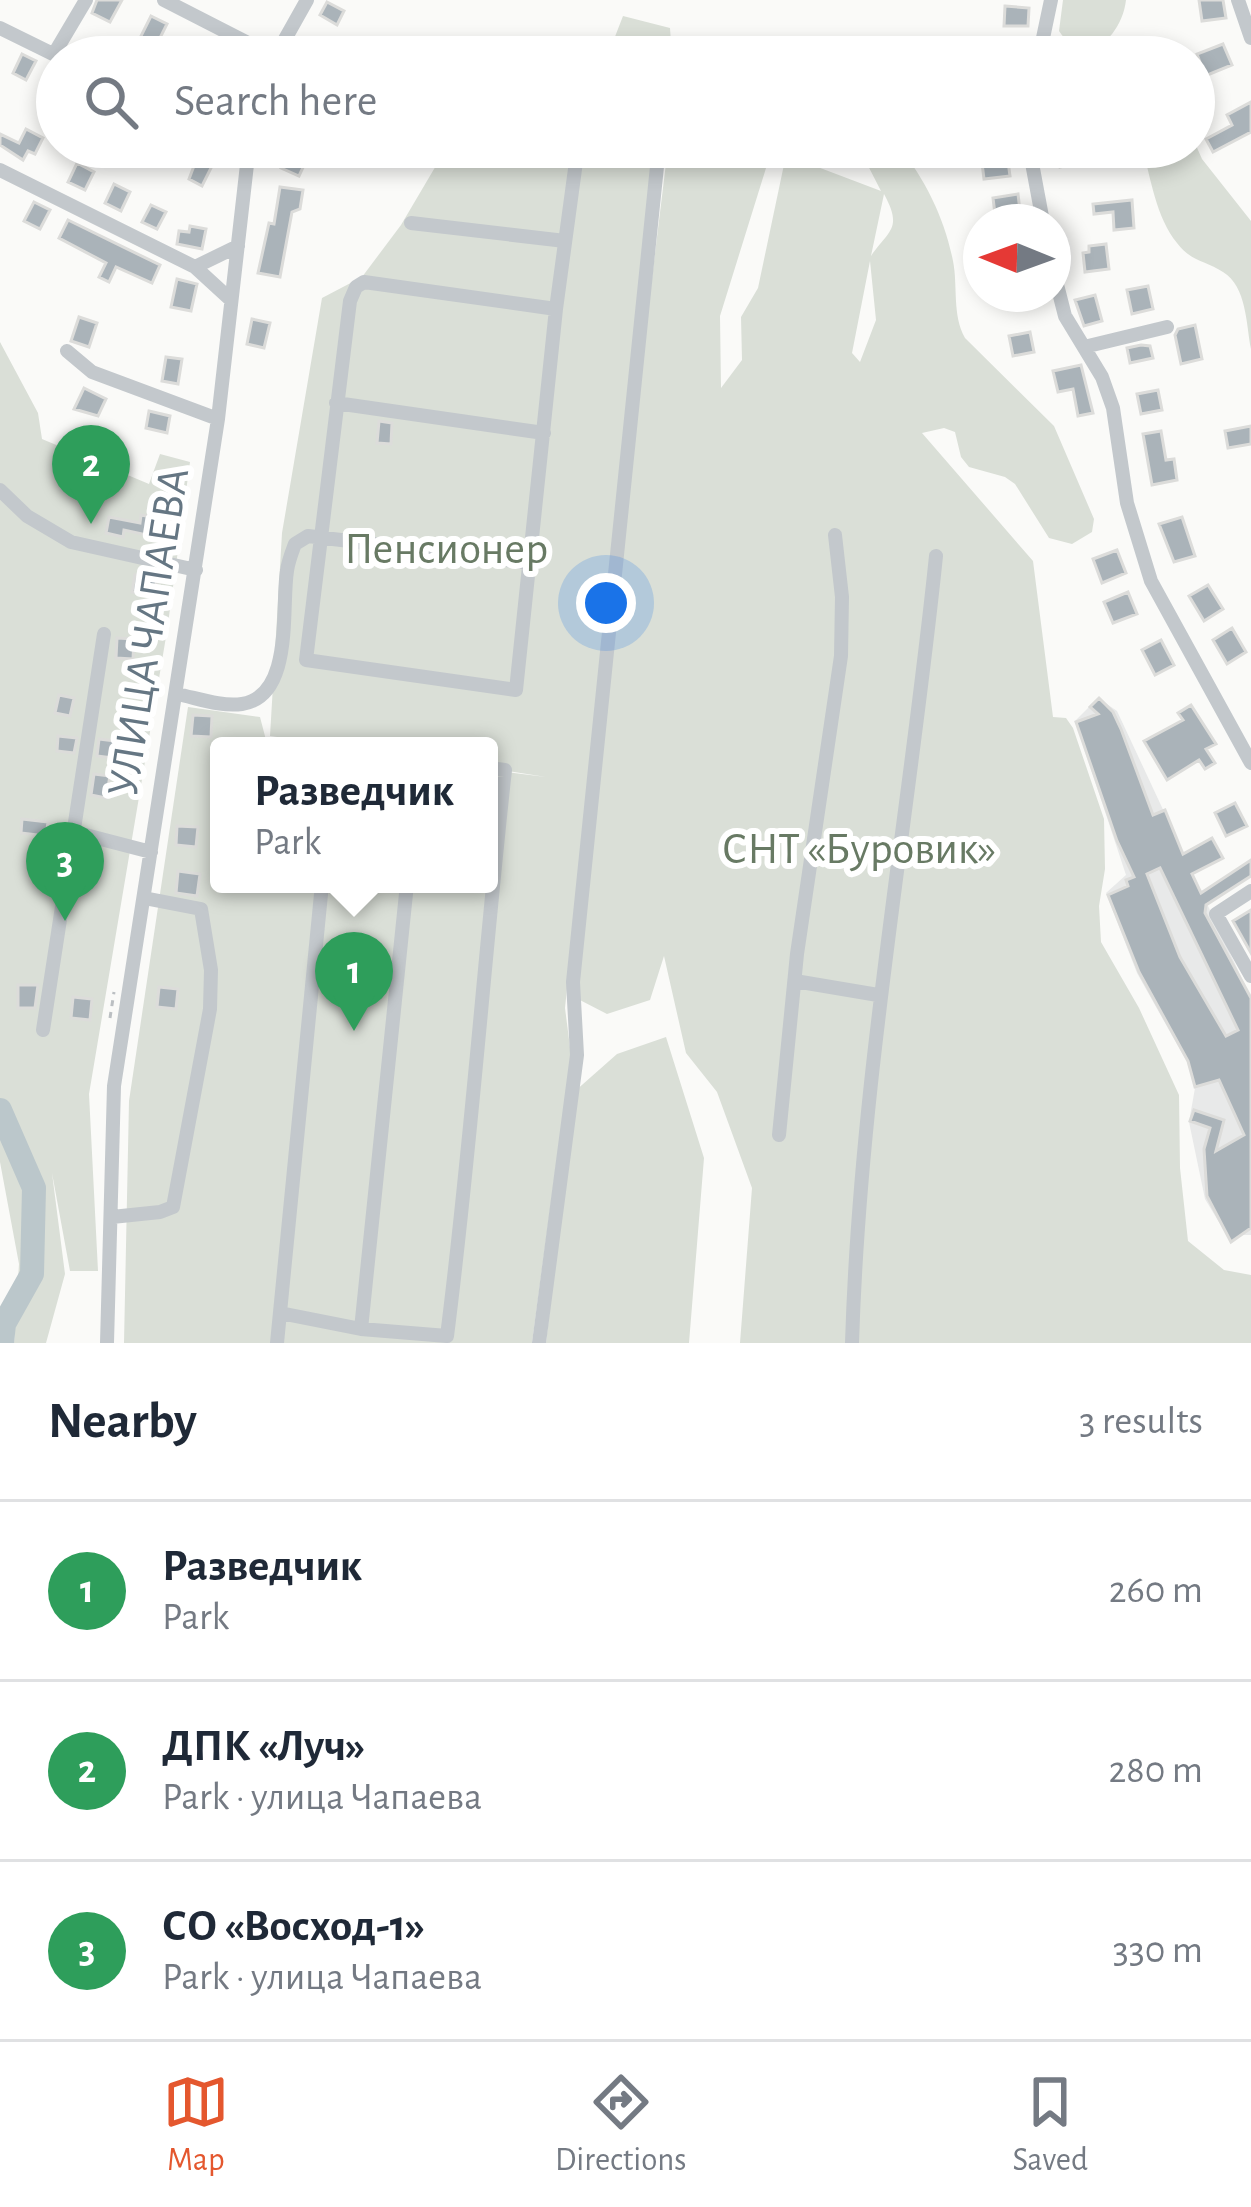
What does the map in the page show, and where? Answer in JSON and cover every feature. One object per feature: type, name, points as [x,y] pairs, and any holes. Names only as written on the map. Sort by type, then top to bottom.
[{"type":"street","points":[[67,36],[86,0]]},
{"type":"street","points":[[164,0],[234,36]]},
{"type":"street","points":[[287,36],[307,0]]},
{"type":"street","points":[[1044,36],[1052,0]]},
{"type":"street","points":[[1238,0],[1251,38]]},
{"type":"street","points":[[0,28],[36,46]]},
{"type":"street","name":"УЛИЦА ЧАПАЕВА","points":[[106,1343],[115,1086],[125,999],[196,570],[246,168]]},
{"type":"street","points":[[556,309],[364,282],[356,287],[336,403],[306,660],[516,690],[575,168]]},
{"type":"street","points":[[539,1343],[577,1055],[573,982],[657,168]]},
{"type":"street","points":[[1033,168],[1040,204]]},
{"type":"street","points":[[0,170],[195,267],[232,299]]},
{"type":"street","points":[[411,223],[566,241]]},
{"type":"street","points":[[195,267],[238,246]]},
{"type":"street","points":[[1064,312],[1102,377],[1113,408],[1127,502],[1151,581],[1251,763]]},
{"type":"street","points":[[1084,346],[1167,327]]},
{"type":"street","points":[[67,351],[92,372],[218,419]]},
{"type":"street","points":[[336,403],[544,434]]},
{"type":"street","points":[[0,490],[27,516],[71,542],[196,570]]},
{"type":"street","points":[[177,694],[224,704],[244,704],[261,695],[280,662],[287,569],[295,544],[319,535],[530,563]]},
{"type":"street","points":[[779,1135],[795,981],[841,656],[836,535]]},
{"type":"street","points":[[852,1343],[878,995],[920,716],[936,556]]},
{"type":"street","points":[[43,1030],[104,634]]},
{"type":"street","points":[[498,769],[505,770],[498,833]]},
{"type":"street","points":[[74,832],[152,852]]},
{"type":"street","points":[[1251,891],[1216,914],[1251,976]]},
{"type":"street","points":[[278,1343],[321,893]]},
{"type":"street","points":[[361,1329],[406,893]]},
{"type":"street","points":[[280,1313],[361,1329],[447,1336],[464,1208],[491,893]]},
{"type":"street","points":[[112,1217],[173,1207],[210,1009],[211,970],[200,909],[144,898]]},
{"type":"street","points":[[795,981],[878,995]]},
{"type":"shaded area","points":[[1098,698],[1117,711],[1251,998],[1251,1235],[1231,1242],[1205,1199],[1189,1122],[1195,1088],[1187,1062],[1137,973],[1106,893],[1126,875],[1075,721]]},
{"type":"green space","points":[[1063,0],[1126,0],[1110,36],[1063,36],[1059,31]]},
{"type":"green space","points":[[623,16],[670,28],[671,36],[615,36]]},
{"type":"green space","name":"Пенсионер","points":[[435,168],[651,168],[565,1008],[571,1055],[532,1343],[124,1343],[129,1101],[188,707],[260,717],[265,737],[210,737],[210,893],[498,893],[498,771],[546,777],[498,769],[498,737],[270,736],[282,533],[322,298],[362,277],[401,225]]},
{"type":"green space","name":"СНТ «Буровик»","points":[[665,168],[766,168],[720,316],[721,388],[742,360],[741,317],[758,288],[783,168],[820,168],[881,191],[869,168],[914,168],[945,231],[965,338],[1054,426],[1094,519],[1092,532],[1072,544],[1049,538],[1015,484],[969,467],[961,457],[955,432],[944,428],[922,433],[1033,561],[1053,717],[1066,718],[1073,728],[1104,819],[1101,942],[1139,1008],[1179,1095],[1188,1241],[1224,1270],[1251,1275],[1251,1343],[740,1343],[752,1188],[717,1092],[686,1053],[664,956],[650,1000],[607,1014],[574,997],[615,581]],"holes":[[[884,194],[893,222],[871,256]],[[870,261],[876,320],[860,362],[852,353]]]},
{"type":"green space","points":[[1147,168],[1209,168],[1251,221],[1251,349],[1237,287],[1223,272],[1182,249],[1164,222]]},
{"type":"green space","points":[[0,342],[38,413],[42,439],[149,484],[160,454],[190,462],[167,631],[89,1094],[98,1271],[70,1271],[52,1173],[65,1274],[46,1343],[14,1343],[19,1264],[0,1162]]},
{"type":"green space","points":[[666,1037],[704,1158],[689,1343],[546,1343],[574,1092],[617,1054]]},
{"type":"building","points":[[97,0],[122,0],[110,22],[92,13]]},
{"type":"building","points":[[1199,0],[1223,0],[1226,18],[1202,21]]},
{"type":"building","points":[[327,2],[344,11],[337,25],[320,15]]},
{"type":"building","points":[[1005,6],[1029,8],[1028,26],[1004,26]]},
{"type":"building","points":[[151,16],[167,24],[161,36],[141,36]]},
{"type":"building","points":[[1223,44],[1232,65],[1215,72],[1215,47]]},
{"type":"building","points":[[22,54],[36,61],[26,80],[13,73]]},
{"type":"building","points":[[1251,102],[1251,132],[1215,151],[1215,134],[1232,125],[1227,115]]},
{"type":"building","points":[[26,129],[36,134],[35,154],[28,151],[23,160],[0,145],[0,134],[19,143]]},
{"type":"building","points":[[75,168],[94,172],[85,190],[68,182]]},
{"type":"building","points":[[193,168],[211,168],[202,186],[189,179]]},
{"type":"building","points":[[983,168],[1009,168],[1010,176],[984,179]]},
{"type":"building","points":[[114,184],[130,192],[121,211],[105,203]]},
{"type":"building","points":[[280,187],[303,190],[300,209],[292,212],[280,277],[258,273]]},
{"type":"building","points":[[1018,194],[1019,204],[994,204],[993,198]]},
{"type":"building","points":[[1132,200],[1134,228],[1114,230],[1113,212],[1094,214],[1093,204]]},
{"type":"building","points":[[34,202],[50,210],[40,229],[24,221]]},
{"type":"building","points":[[151,205],[166,212],[157,229],[142,222]]},
{"type":"building","points":[[68,220],[160,265],[152,283],[116,267],[109,282],[99,277],[106,263],[59,238]]},
{"type":"building","points":[[190,226],[206,229],[202,249],[177,244],[179,231],[189,232]]},
{"type":"building","points":[[1106,244],[1109,269],[1085,272],[1083,253],[1089,252],[1089,246]]},
{"type":"building","points":[[177,279],[197,284],[191,311],[171,307]]},
{"type":"building","points":[[1148,286],[1153,309],[1132,314],[1127,290]]},
{"type":"building","points":[[1095,295],[1102,321],[1084,326],[1075,300]]},
{"type":"building","points":[[79,317],[97,323],[89,347],[71,341]]},
{"type":"building","points":[[252,319],[270,323],[264,348],[247,344]]},
{"type":"building","points":[[1195,325],[1202,359],[1181,364],[1175,335],[1178,329]]},
{"type":"building","points":[[1030,332],[1034,352],[1013,356],[1009,336]]},
{"type":"building","points":[[1150,346],[1153,358],[1130,363],[1127,348]]},
{"type":"building","points":[[166,357],[182,359],[178,384],[162,381]]},
{"type":"building","points":[[1081,365],[1093,413],[1078,416],[1073,389],[1058,392],[1053,371]]},
{"type":"building","points":[[84,388],[106,399],[98,416],[74,409]]},
{"type":"building","points":[[1158,390],[1162,410],[1141,414],[1137,394]]},
{"type":"building","points":[[149,411],[170,416],[167,433],[146,428]]},
{"type":"building","points":[[379,421],[392,423],[391,444],[377,443]]},
{"type":"building","points":[[1251,426],[1251,444],[1228,448],[1225,431]]},
{"type":"building","points":[[1161,431],[1166,460],[1174,459],[1177,480],[1152,485],[1143,434]]},
{"type":"building","points":[[141,515],[169,520],[165,539],[124,530],[123,537],[106,533],[109,517],[140,523]]},
{"type":"building","points":[[1182,517],[1195,556],[1174,562],[1159,524]]},
{"type":"building","points":[[1117,550],[1126,573],[1102,583],[1093,559]]},
{"type":"building","points":[[135,575],[157,579],[154,596],[132,592]]},
{"type":"building","points":[[1208,585],[1223,609],[1204,621],[1189,596]]},
{"type":"building","points":[[1128,592],[1137,614],[1113,623],[1104,602]]},
{"type":"building","points":[[1232,628],[1246,652],[1227,664],[1213,640]]},
{"type":"building","points":[[117,638],[134,639],[133,659],[116,658]]},
{"type":"building","points":[[1161,640],[1174,665],[1155,675],[1142,650]]},
{"type":"building","points":[[59,695],[74,698],[70,716],[55,713]]},
{"type":"building","points":[[1099,698],[1113,712],[1153,815],[1165,810],[1183,854],[1212,838],[1223,858],[1192,874],[1201,893],[1251,860],[1251,876],[1206,905],[1205,913],[1251,998],[1251,1228],[1231,1242],[1207,1196],[1204,1149],[1210,1128],[1190,1121],[1194,1110],[1224,1120],[1216,1151],[1244,1135],[1219,1080],[1195,1087],[1188,1061],[1139,972],[1108,895],[1128,886],[1126,880],[1134,877],[1076,722],[1098,714],[1090,707]],"holes":[[[1160,868],[1238,1030],[1226,1036],[1180,957],[1147,874]]]},
{"type":"building","points":[[1191,705],[1216,744],[1206,749],[1215,763],[1205,769],[1199,760],[1167,780],[1144,741],[1183,720],[1178,713]]},
{"type":"building","points":[[193,715],[212,716],[211,737],[191,736]]},
{"type":"building","points":[[58,736],[77,738],[74,753],[57,751]]},
{"type":"building","points":[[99,739],[115,741],[113,758],[97,756]]},
{"type":"building","points":[[94,774],[110,776],[106,798],[91,795]]},
{"type":"building","points":[[1235,803],[1247,826],[1226,836],[1215,813]]},
{"type":"building","points":[[22,819],[48,822],[46,836],[21,833]]},
{"type":"building","points":[[177,826],[198,827],[196,847],[176,845]]},
{"type":"building","points":[[178,871],[200,874],[197,896],[176,893]]},
{"type":"building","points":[[1251,910],[1251,953],[1233,921]]},
{"type":"building","points":[[18,985],[38,985],[35,1008],[18,1008]]},
{"type":"building","points":[[159,987],[178,989],[176,1009],[157,1007]]},
{"type":"building","points":[[73,997],[92,999],[90,1020],[71,1018]]},
{"type":"waterway","points":[[0,1110],[34,1188],[32,1274],[4,1324],[2,1343]]},
{"type":"place","name":"ДПК «Луч»","points":[[91,524]]},
{"type":"place","name":"СО «Восход-1»","points":[[65,921]]},
{"type":"place","name":"Разведчик","points":[[354,1031]]}]
